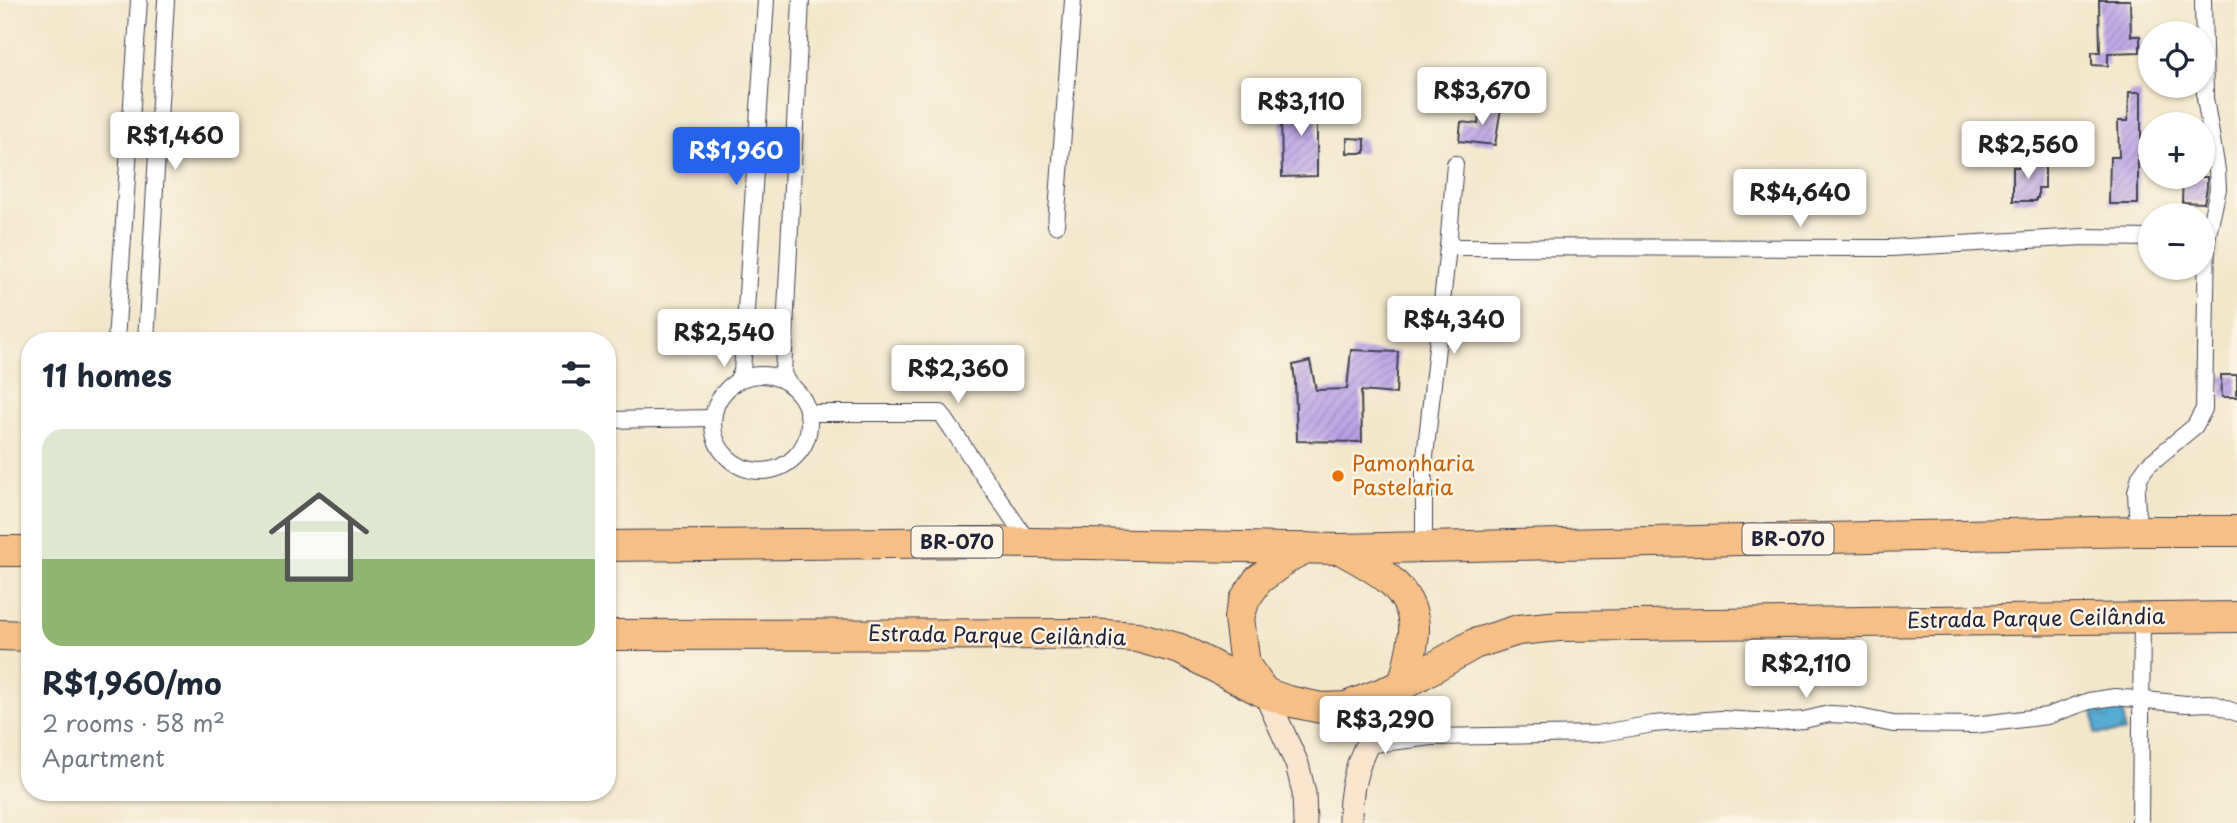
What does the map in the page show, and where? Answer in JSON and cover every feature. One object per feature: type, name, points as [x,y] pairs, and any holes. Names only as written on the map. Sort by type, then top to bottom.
[{"type":"highway","name":"BR-070","points":[[616,546],[1029,543],[1339,549],[2237,531]]},
{"type":"highway","points":[[1265,693],[1245,664],[1239,618],[1244,599],[1258,580],[1290,556],[1307,548]]},
{"type":"highway","points":[[1339,549],[1376,568],[1397,586],[1409,604],[1414,626],[1403,685]]},
{"type":"highway","name":"Estrada Parque Ceilândia","points":[[616,635],[1090,634],[1137,638],[1180,649],[1265,693],[1288,701],[1333,708],[1346,707],[1403,685],[1474,644],[1518,630],[1573,626],[2237,617]]},
{"type":"highway","points":[[0,635],[21,636]]},
{"type":"main road","points":[[1350,823],[1354,775],[1365,745],[1403,685]]},
{"type":"main road","points":[[1265,693],[1297,764],[1304,793],[1306,823]]},
{"type":"street","points":[[117,332],[139,0]]},
{"type":"street","points":[[147,332],[166,0]]},
{"type":"street","points":[[736,383],[742,372],[766,0]]},
{"type":"street","points":[[787,382],[783,373],[801,0]]},
{"type":"street","points":[[1056,225],[1073,0]]},
{"type":"street","points":[[2203,0],[2205,98],[2217,170],[2218,190],[2215,203]]},
{"type":"street","points":[[1424,547],[1424,466],[1455,164]]},
{"type":"street","points":[[1448,247],[1890,248],[2083,237],[2138,238]]},
{"type":"street","points":[[2137,531],[2136,492],[2140,475],[2147,465],[2195,426],[2204,410],[2205,280]]},
{"type":"street","points":[[756,375],[772,376],[787,382],[799,393],[810,422],[808,438],[800,452],[789,463],[775,470],[744,468],[730,460],[720,448],[714,433],[713,418],[718,402],[727,389],[756,375]]},
{"type":"street","points":[[808,413],[941,413],[1029,543]]},
{"type":"street","points":[[616,420],[713,418]]},
{"type":"street","points":[[2140,823],[2142,618]]},
{"type":"street","points":[[1365,745],[1432,737],[1598,734],[1653,724],[1721,719],[1777,722],[1829,714],[1850,715],[1893,724],[1974,725],[2048,716],[2089,701],[2115,697],[2212,704],[2237,713]]},
{"type":"water","points":[[2123,700],[2125,732],[2095,734],[2093,702]]},
{"type":"building","points":[[2099,0],[2130,0],[2131,36],[2138,36],[2138,52],[2108,53],[2108,66],[2092,65],[2092,52],[2100,52]]},
{"type":"building","points":[[1316,89],[1326,98],[1317,107],[1317,176],[1282,177],[1281,109],[1299,108]]},
{"type":"building","points":[[2129,92],[2138,92],[2141,112],[2138,112],[2138,204],[2109,204],[2110,157],[2119,157],[2118,121],[2128,121]]},
{"type":"building","points":[[1480,106],[1501,108],[1495,145],[1459,141],[1461,122],[1478,124]]},
{"type":"building","points":[[1347,138],[1365,139],[1365,153],[1347,153]]},
{"type":"building","points":[[2024,162],[2045,162],[2045,188],[2038,188],[2036,201],[2013,201],[2013,167],[2024,167]]},
{"type":"building","points":[[2183,189],[2207,189],[2204,203],[2182,202]]},
{"type":"building","points":[[1351,350],[1398,352],[1396,394],[1361,391],[1362,442],[1297,441],[1293,365],[1310,361],[1316,390],[1347,389]]},
{"type":"building","points":[[2221,375],[2237,375],[2237,397],[2222,397]]},
{"type":"place","name":"Pamonharia Pastelaria","points":[[1338,476]]}]
